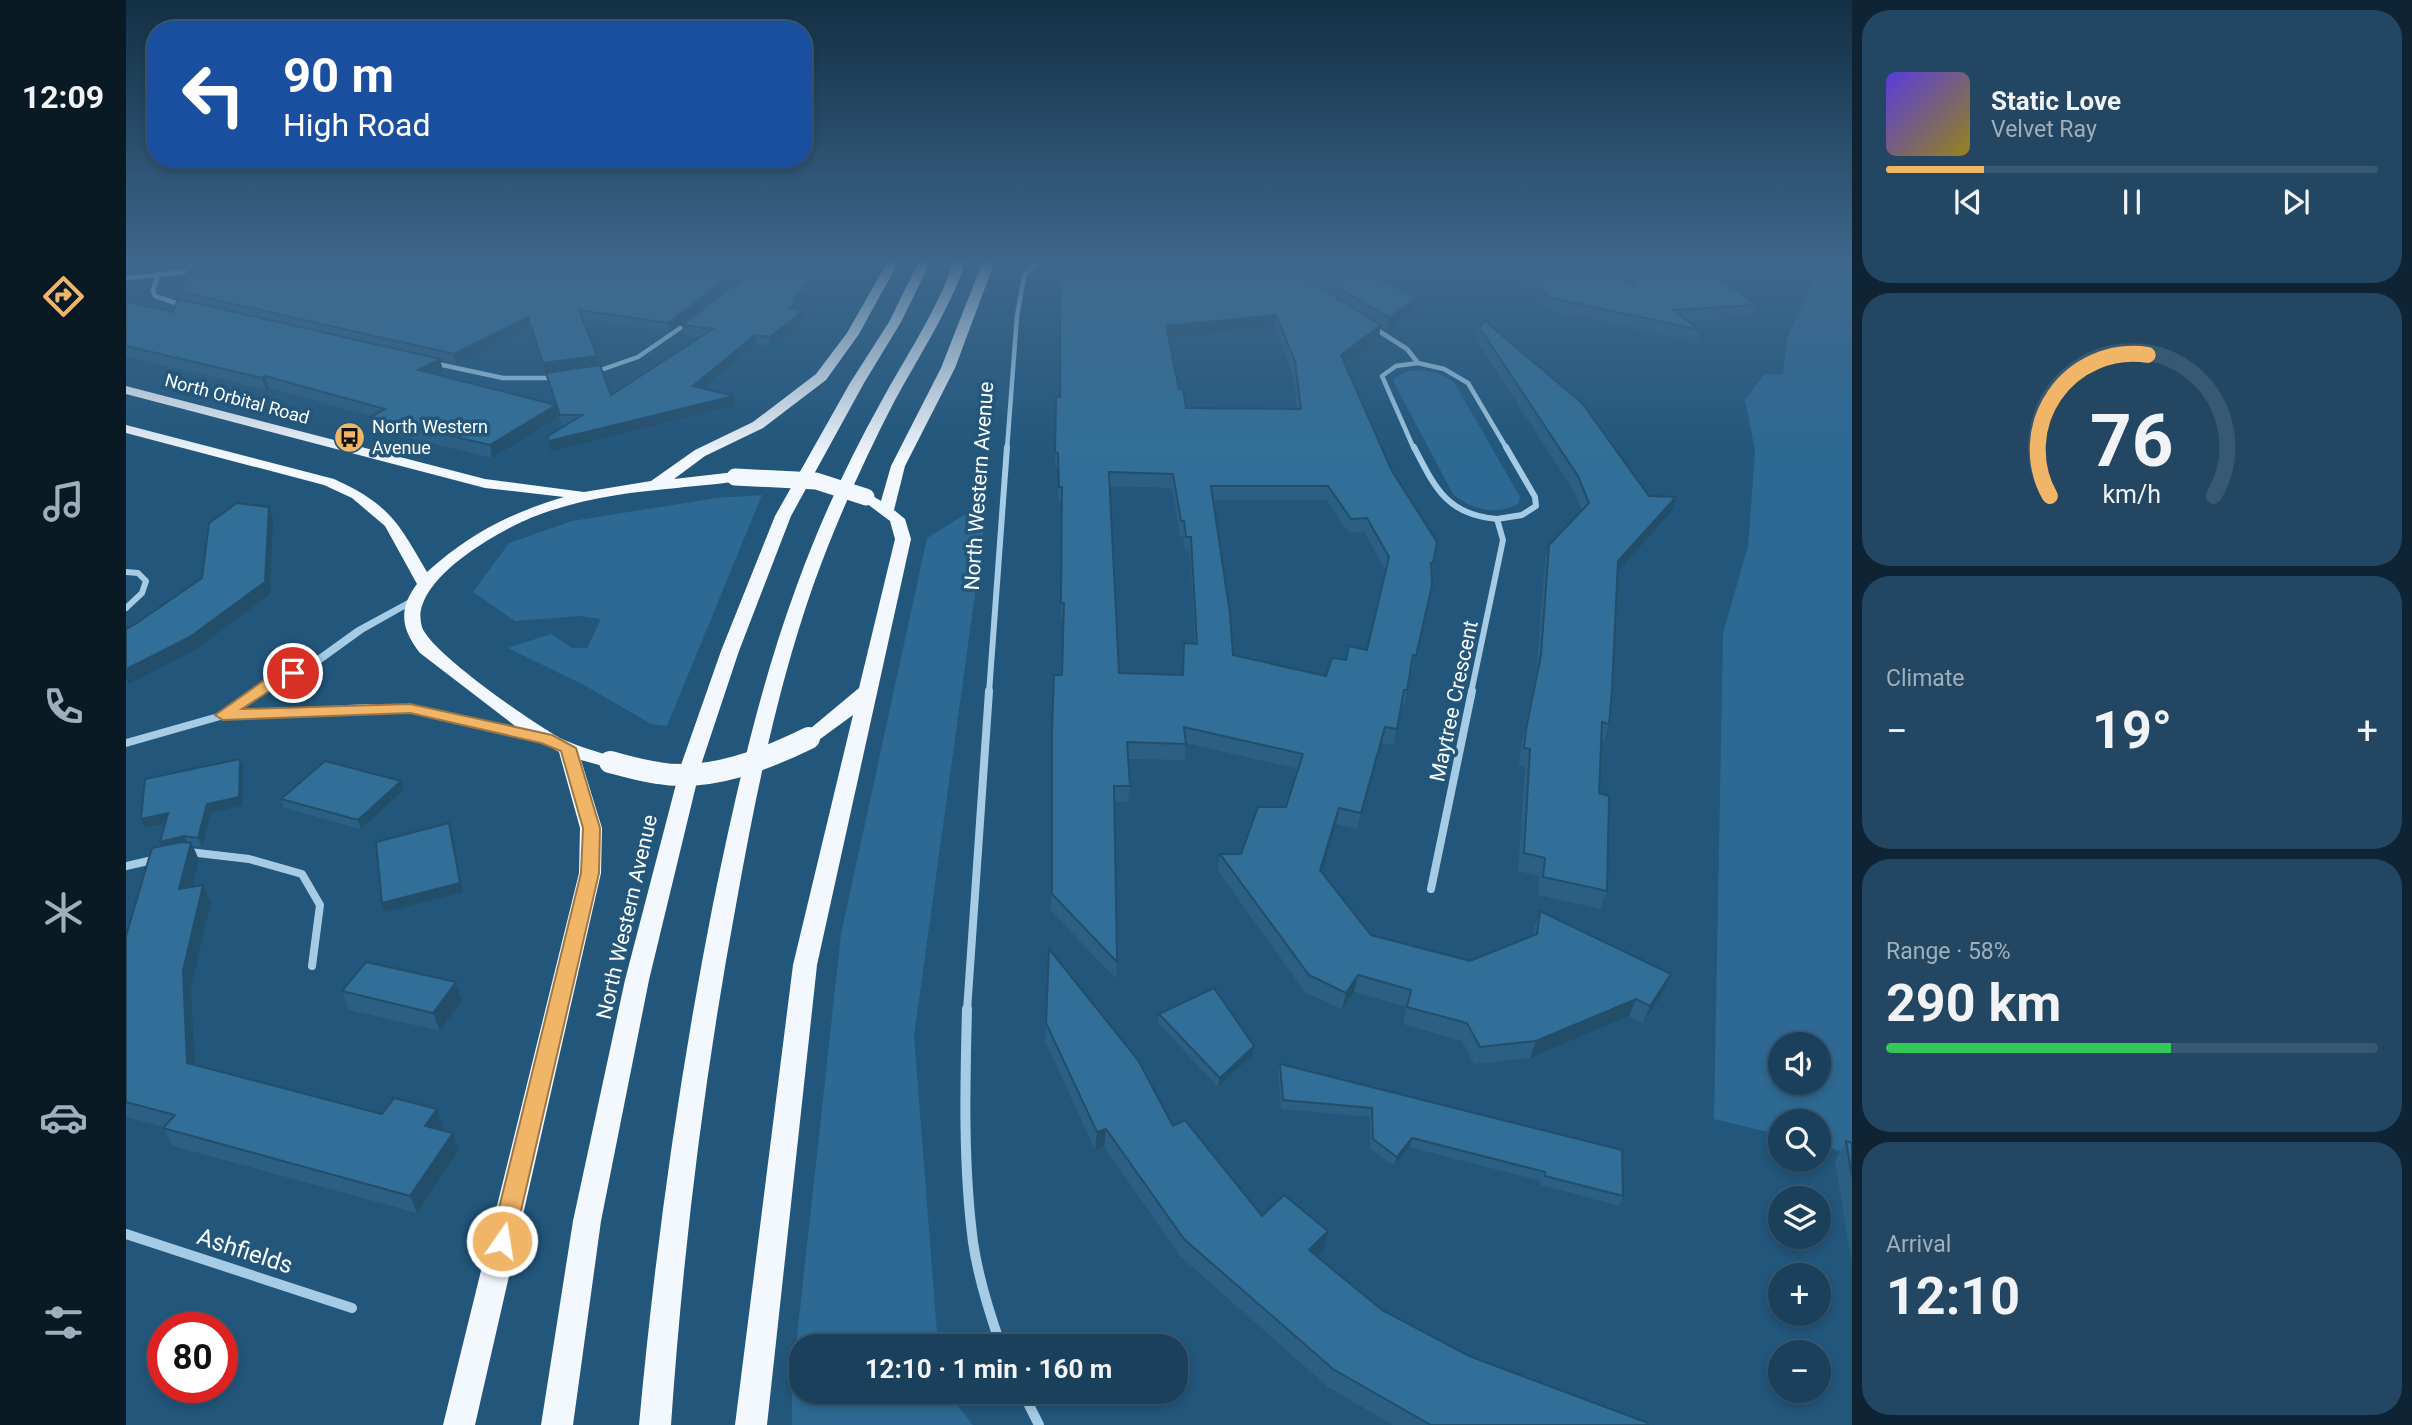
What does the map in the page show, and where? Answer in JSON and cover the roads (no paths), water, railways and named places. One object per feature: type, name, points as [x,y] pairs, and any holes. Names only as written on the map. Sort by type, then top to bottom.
[{"type":"highway","points":[[655,486],[700,453],[758,425],[821,377],[857,328]]},
{"type":"highway","name":"North Western Avenue","points":[[558,1425],[587,1221],[637,980],[691,765],[730,652],[783,516],[857,383],[892,328]]},
{"type":"highway","points":[[655,1425],[693,1074],[737,838],[767,709],[821,542],[859,455],[929,328]]},
{"type":"highway","points":[[751,1425],[805,965],[903,539],[897,519],[887,509],[898,466],[948,368],[964,328]]},
{"type":"highway","name":"North Orbital Road","points":[[126,390],[485,483],[585,495],[735,477],[816,481],[866,497],[887,509]]},
{"type":"highway","points":[[126,429],[329,482],[357,495],[391,523],[420,591]]},
{"type":"highway","points":[[585,495],[537,508],[492,528],[449,558],[420,591],[411,609],[412,626],[425,651],[557,743],[610,762],[660,774],[717,772],[766,759],[808,738],[844,714],[868,690]]},
{"type":"highway","points":[[459,1425],[590,873],[592,828],[557,743]]},
{"type":"street","points":[[588,373],[638,357],[680,328]]},
{"type":"street","name":"North Western Avenue","points":[[997,1334],[987,1305],[973,1242],[965,1108],[967,991],[1016,328]]},
{"type":"street","points":[[1372,328],[1407,349],[1418,363]]},
{"type":"street","points":[[422,361],[495,377],[567,377]]},
{"type":"street","points":[[1418,363],[1444,369],[1468,383],[1535,497],[1536,506],[1532,511],[1513,518],[1497,519],[1465,513],[1453,507],[1438,491],[1382,376],[1390,369],[1418,363]]},
{"type":"street","name":"Maytree Crescent","points":[[1431,889],[1503,540],[1497,519]]},
{"type":"street","points":[[126,572],[138,573],[146,581],[142,593],[126,608]]},
{"type":"street","points":[[223,715],[268,684],[317,661],[420,591]]},
{"type":"street","points":[[126,743],[223,715],[410,709],[557,743]]},
{"type":"street","points":[[176,855],[189,852],[249,859],[302,874],[320,905],[312,966]]},
{"type":"street","points":[[126,866],[164,858]]},
{"type":"street","name":"Ashfields","points":[[126,1234],[352,1308]]},
{"type":"street","points":[[1028,1404],[1040,1425]]},
{"type":"place","name":"North Western Avenue","points":[[349,437]]}]
